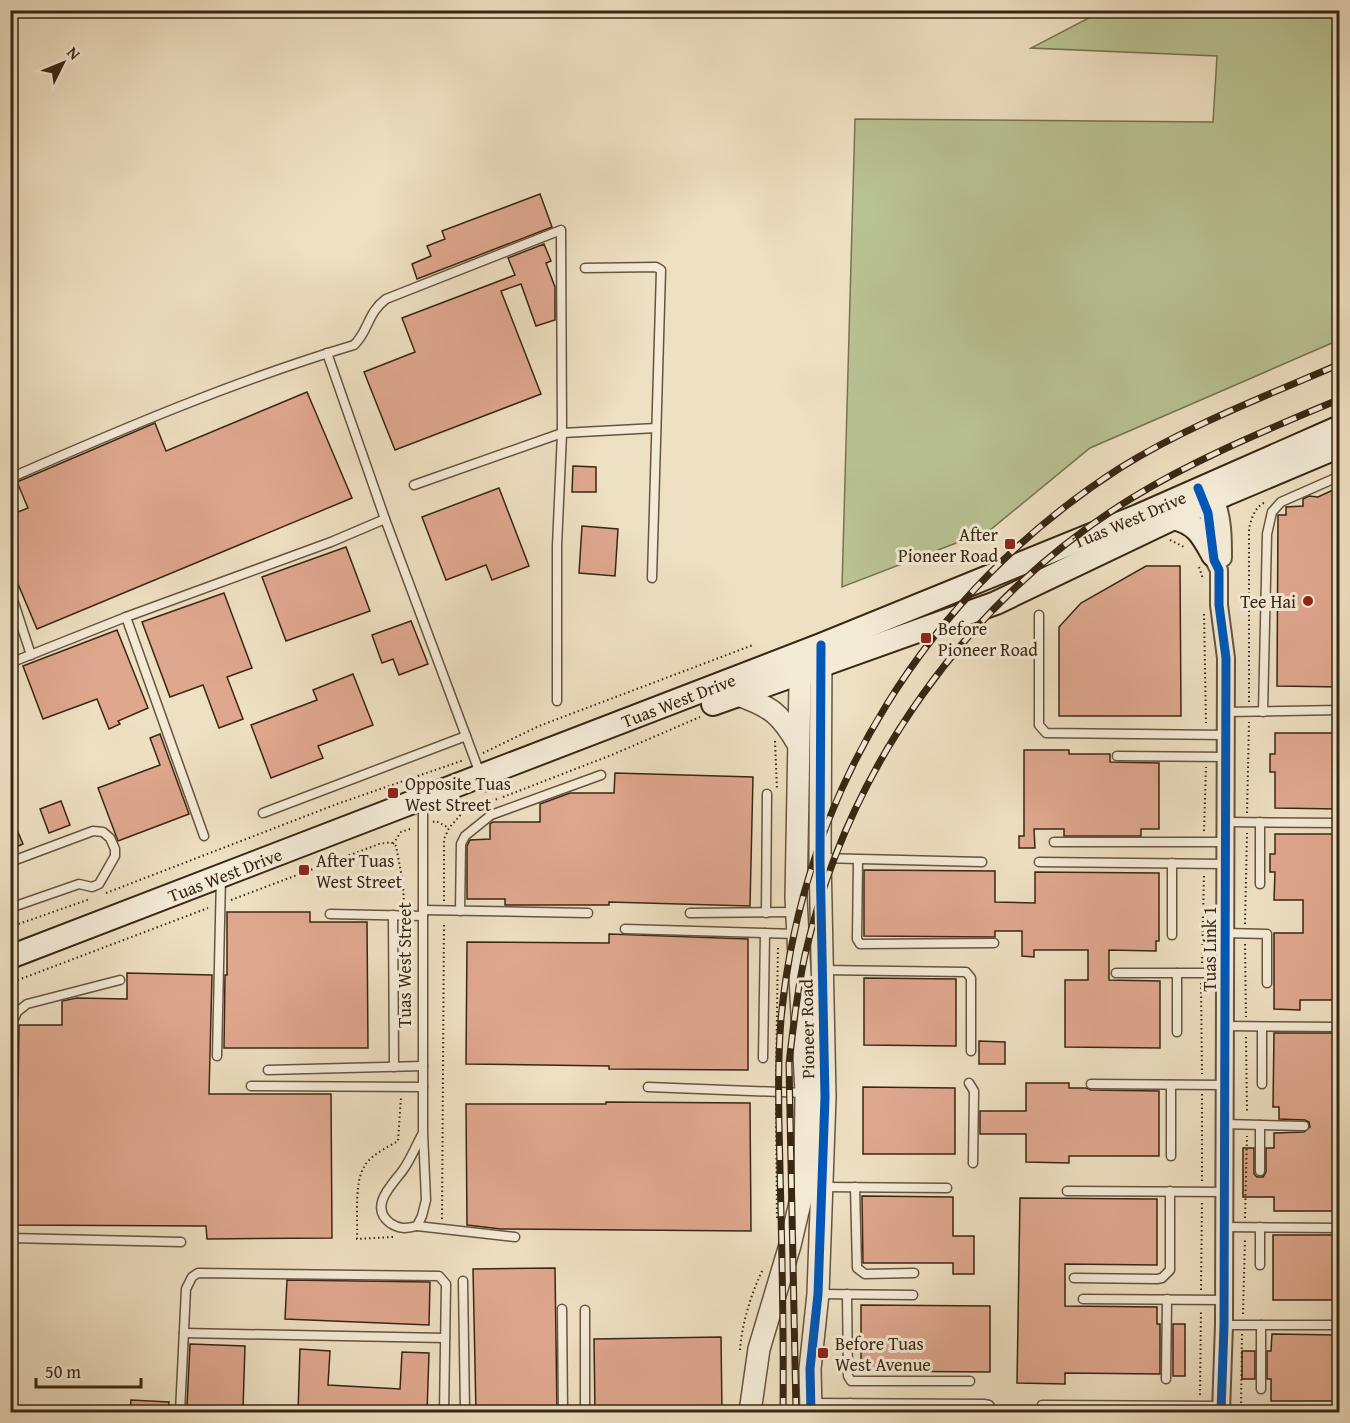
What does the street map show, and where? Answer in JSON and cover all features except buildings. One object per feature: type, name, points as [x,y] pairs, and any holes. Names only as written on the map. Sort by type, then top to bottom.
[{"type":"main road","name":"Tuas West Drive","points":[[10,971],[222,882],[423,804],[480,773],[812,659],[996,603],[1174,518],[1207,493],[1340,427]]},
{"type":"main road","name":"Tuas West Drive","points":[[480,773],[738,695],[812,659],[1138,516],[1340,446]]},
{"type":"main road","points":[[1174,518],[1196,527],[1216,562]]},
{"type":"main road","name":"Tuas West Drive","points":[[10,957],[222,882]]},
{"type":"street","name":"Tuas Link 1","points":[[1207,493],[1226,658],[1225,1227],[1221,1409]]},
{"type":"street","name":"Pioneer Road","points":[[750,1413],[759,1349],[790,1245],[805,1182],[806,1093],[788,934],[796,912],[798,744],[812,659]]},
{"type":"street","name":"Pioneer Road","points":[[811,1408],[810,1369],[818,1294],[825,1097],[820,858],[812,659]]},
{"type":"street","points":[[738,695],[773,710],[785,722],[798,744]]},
{"type":"lane","points":[[10,478],[96,440],[291,364],[354,345],[378,305],[386,299],[561,230],[562,433],[557,546],[557,700]]},
{"type":"lane","points":[[585,268],[656,267],[661,270],[652,578]]},
{"type":"lane","points":[[327,353],[385,519],[480,773]]},
{"type":"lane","points":[[414,485],[562,433],[656,428]]},
{"type":"lane","points":[[1263,712],[1267,534],[1272,512],[1281,502],[1340,476]]},
{"type":"lane","points":[[10,663],[126,616],[331,542],[385,519]]},
{"type":"lane","points":[[14,603],[31,655]]},
{"type":"lane","points":[[1039,615],[1039,725],[1046,733],[1226,735]]},
{"type":"lane","points":[[126,616],[204,836]]},
{"type":"lane","points":[[1226,712],[1340,710]]},
{"type":"lane","points":[[263,813],[466,736]]},
{"type":"lane","points":[[1117,756],[1226,757]]},
{"type":"lane","points":[[460,911],[461,844],[465,836],[491,815],[601,775]]},
{"type":"lane","points":[[766,913],[767,794]]},
{"type":"lane","name":"Tuas West Street","points":[[423,804],[423,1133],[426,1200],[417,1226],[406,1229],[395,1227],[386,1220],[382,1208],[383,1195],[403,1171],[423,1133]]},
{"type":"lane","points":[[1226,822],[1340,823]]},
{"type":"lane","points":[[1260,822],[1260,884]]},
{"type":"lane","points":[[10,862],[93,831],[103,832],[110,838],[115,849],[115,856],[99,884],[92,887],[79,884],[10,909]]},
{"type":"lane","points":[[1054,842],[1226,842]]},
{"type":"lane","points":[[820,858],[982,862]]},
{"type":"lane","points":[[858,860],[857,939],[860,944],[994,943]]},
{"type":"lane","points":[[1039,862],[1226,864]]},
{"type":"lane","points":[[1172,864],[1172,935]]},
{"type":"lane","points":[[217,1056],[222,882]]},
{"type":"lane","points":[[330,914],[393,915],[444,910],[588,913]]},
{"type":"lane","points":[[690,913],[796,912]]},
{"type":"lane","points":[[393,915],[394,1067]]},
{"type":"lane","points":[[625,929],[788,934]]},
{"type":"lane","points":[[763,1058],[765,933]]},
{"type":"lane","points":[[1225,933],[1267,934],[1267,982]]},
{"type":"lane","points":[[822,970],[968,973],[971,978],[971,1051]]},
{"type":"lane","points":[[1116,972],[1225,973]]},
{"type":"lane","points":[[1177,973],[1177,1032]]},
{"type":"lane","points":[[10,1028],[17,1012],[27,1004],[120,980]]},
{"type":"lane","points":[[1225,1026],[1340,1027]]},
{"type":"lane","points":[[1262,1027],[1262,1084]]},
{"type":"lane","points":[[268,1070],[423,1066]]},
{"type":"lane","points":[[969,1083],[974,1091],[973,1163]]},
{"type":"lane","points":[[1091,1084],[1224,1085]]},
{"type":"lane","points":[[1171,1085],[1171,1156]]},
{"type":"lane","points":[[252,1086],[423,1087]]},
{"type":"lane","points":[[648,1087],[806,1093]]},
{"type":"lane","points":[[1224,1124],[1304,1126]]},
{"type":"lane","points":[[1260,1125],[1260,1171]]},
{"type":"lane","points":[[823,1187],[947,1188]]},
{"type":"lane","points":[[855,1187],[857,1268],[865,1274],[914,1273]]},
{"type":"lane","points":[[1067,1191],[1225,1192]]},
{"type":"lane","points":[[1074,1278],[1157,1279],[1167,1275],[1170,1270],[1170,1191]]},
{"type":"lane","points":[[417,1226],[514,1237]]},
{"type":"lane","points":[[1225,1227],[1340,1228]]},
{"type":"lane","points":[[1260,1227],[1260,1265]]},
{"type":"lane","points":[[10,1238],[181,1242]]},
{"type":"lane","points":[[180,1413],[186,1289],[192,1277],[198,1273],[434,1275],[442,1278],[446,1284],[444,1413]]},
{"type":"lane","points":[[463,1281],[465,1413]]},
{"type":"lane","points":[[818,1294],[913,1295]]},
{"type":"lane","points":[[848,1294],[848,1376],[851,1381],[970,1381]]},
{"type":"lane","points":[[1083,1299],[1224,1300]]},
{"type":"lane","points":[[1166,1379],[1167,1299]]},
{"type":"lane","points":[[562,1309],[563,1413]]},
{"type":"lane","points":[[585,1310],[585,1413]]},
{"type":"lane","points":[[1224,1324],[1340,1325]]},
{"type":"lane","points":[[1261,1325],[1261,1389]]},
{"type":"lane","points":[[183,1333],[445,1338]]},
{"type":"lane","points":[[811,1408],[984,1404],[989,1405],[994,1413]]},
{"type":"lane","points":[[1042,1405],[1221,1409]]},
{"type":"path","points":[[1241,1413],[1247,1125],[1245,934],[1249,536],[1252,517],[1259,506]]},
{"type":"path","points":[[104,894],[337,804],[480,773],[549,722],[753,645]]},
{"type":"path","points":[[10,927],[93,898]]},
{"type":"path","points":[[442,1228],[444,910]]},
{"type":"path","points":[[777,1221],[776,1092],[788,934]]},
{"type":"path","points":[[392,1237],[402,1237]]},
{"type":"path","points":[[740,1350],[754,1288],[768,1261]]},
{"type":"green space","points":[[1104,10],[1339,11],[1339,340],[1090,448],[990,530],[842,587],[855,119],[1213,122],[1217,56],[1031,48]]},
{"type":"railway","points":[[783,1412],[779,1094],[781,1019],[794,935],[816,855],[847,778],[887,704],[934,636],[989,574],[1051,517],[1146,452],[1228,412],[1340,364]]},
{"type":"railway","points":[[796,1412],[789,1064],[796,1010],[805,955],[825,886],[851,818],[884,754],[923,694],[968,637],[1018,586],[1073,539],[1157,483],[1234,445],[1340,399]]},
{"type":"cycle path","points":[[1198,488],[1208,513],[1214,560],[1219,570],[1219,605],[1226,658],[1224,1325],[1221,1412]]},
{"type":"cycle path","points":[[811,1412],[810,1369],[818,1294],[825,1097],[820,858],[821,645]]},
{"type":"place","name":"After Pioneer Road","points":[[1010,544]]},
{"type":"place","name":"Tee Hai","points":[[1308,601]]},
{"type":"place","name":"Before Pioneer Road","points":[[926,638]]},
{"type":"place","name":"Opposite Tuas West Street","points":[[393,793]]},
{"type":"place","name":"After Tuas West Street","points":[[304,870]]},
{"type":"place","name":"Before Tuas West Avenue","points":[[823,1353]]}]
